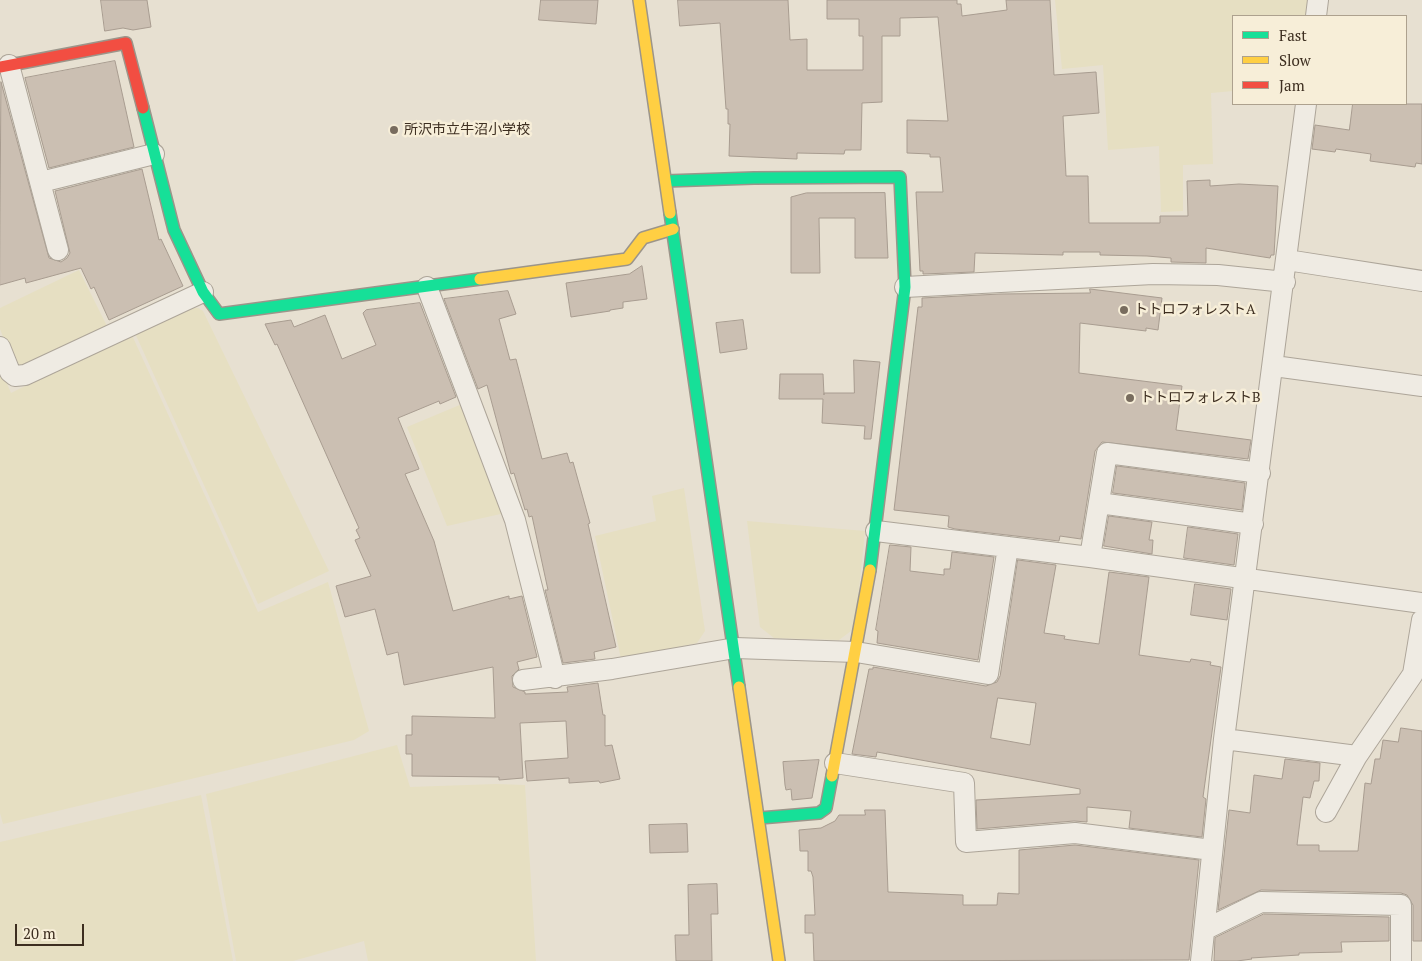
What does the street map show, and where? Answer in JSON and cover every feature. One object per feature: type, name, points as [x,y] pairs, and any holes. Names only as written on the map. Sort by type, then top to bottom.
[{"type":"street","points":[[639,0],[760,818],[779,961]]},
{"type":"street","points":[[1316,15],[1318,0]]},
{"type":"street","points":[[58,250],[41,182],[4,66],[126,43],[174,230],[203,292],[214,310],[219,314],[627,260],[643,238],[673,229]]},
{"type":"street","points":[[1201,961],[1206,929],[1224,739],[1247,578],[1252,524],[1285,282],[1306,105]]},
{"type":"street","points":[[41,182],[154,154]]},
{"type":"street","points":[[666,181],[723,177],[816,179],[900,177],[905,287],[876,531],[856,652],[826,808],[819,813],[760,818]]},
{"type":"street","points":[[1287,260],[1422,281]]},
{"type":"street","points":[[905,287],[1153,274],[1218,275],[1285,282]]},
{"type":"street","points":[[427,287],[515,520],[555,678]]},
{"type":"street","points":[[0,347],[10,372],[15,376],[25,375],[203,292]]},
{"type":"street","points":[[1274,366],[1422,386]]},
{"type":"street","points":[[1090,557],[1107,453],[1260,473]]},
{"type":"street","points":[[1100,503],[1252,524]]},
{"type":"street","points":[[876,531],[1090,557],[1422,603]]},
{"type":"street","points":[[523,680],[555,678],[735,648],[856,652],[988,674],[1008,547]]},
{"type":"street","points":[[1326,812],[1357,756],[1413,674],[1422,620]]},
{"type":"street","points":[[1224,739],[1357,756]]},
{"type":"street","points":[[835,763],[964,783],[966,842],[1075,833],[1212,850]]},
{"type":"street","points":[[1206,929],[1261,902],[1401,905],[1401,961]]},
{"type":"shaded area","points":[[1055,0],[1308,0],[1307,15],[1232,15],[1232,91],[1211,93],[1213,164],[1183,165],[1183,211],[1161,212],[1159,146],[1108,150],[1103,65],[1062,69]]},
{"type":"shaded area","points":[[79,270],[109,330],[25,369],[14,365],[0,329],[0,308]]},
{"type":"shaded area","points":[[192,308],[198,308],[203,311],[329,571],[258,604],[134,331]]},
{"type":"shaded area","points":[[131,333],[258,612],[328,582],[369,731],[354,740],[3,824],[0,813],[0,367],[11,393]]},
{"type":"shaded area","points":[[462,404],[505,513],[447,526],[407,427]]},
{"type":"shaded area","points":[[684,488],[705,631],[697,643],[621,659],[595,536],[656,521],[652,496]]},
{"type":"shaded area","points":[[747,521],[865,531],[855,628],[839,640],[774,638],[760,627]]},
{"type":"shaded area","points":[[397,745],[410,787],[496,784],[525,785],[536,961],[368,961],[364,941],[293,961],[236,961],[206,794]]},
{"type":"shaded area","points":[[201,795],[233,961],[0,961],[0,842]]},
{"type":"building","points":[[101,0],[147,0],[151,27],[105,31]]},
{"type":"building","points":[[541,0],[598,0],[596,24],[539,20]]},
{"type":"building","points":[[678,0],[788,0],[790,40],[807,39],[807,70],[863,70],[863,36],[859,36],[859,19],[827,19],[827,0],[957,0],[957,4],[961,4],[962,16],[1007,10],[1006,0],[1050,0],[1054,75],[1096,72],[1099,113],[1063,116],[1066,176],[1088,176],[1089,223],[1160,223],[1160,216],[1188,216],[1187,181],[1210,180],[1210,186],[1239,184],[1278,186],[1274,255],[1271,255],[1270,258],[1206,248],[1206,263],[1171,262],[1171,258],[1147,256],[1100,255],[1100,252],[1063,252],[1063,255],[975,253],[974,272],[923,274],[923,271],[920,271],[916,192],[943,192],[940,157],[930,157],[930,154],[907,153],[907,120],[948,121],[938,17],[900,18],[900,36],[882,36],[882,102],[862,103],[861,150],[845,150],[844,154],[797,153],[797,159],[729,156],[730,124],[728,124],[728,109],[726,109],[720,23],[680,26]]},
{"type":"building","points":[[115,61],[134,147],[49,168],[25,78]]},
{"type":"building","points":[[1,82],[49,258],[61,262],[70,253],[55,191],[142,169],[159,240],[161,239],[183,286],[109,320],[94,287],[91,289],[81,268],[26,283],[25,278],[0,285]]},
{"type":"building","points":[[1422,104],[1422,164],[1416,163],[1415,167],[1370,161],[1371,154],[1336,149],[1335,152],[1312,149],[1315,125],[1349,130],[1353,105]]},
{"type":"building","points":[[806,193],[885,193],[888,258],[855,258],[855,218],[819,218],[820,273],[791,273],[791,197]]},
{"type":"building","points":[[642,266],[647,299],[623,302],[623,308],[571,317],[566,283],[629,274]]},
{"type":"building","points":[[1090,289],[1162,298],[1158,330],[1146,328],[1146,331],[1080,323],[1079,373],[1182,386],[1176,430],[1251,440],[1248,459],[1102,442],[1095,451],[1081,539],[1060,536],[1059,541],[955,529],[948,527],[949,516],[894,510],[918,307],[922,307],[922,298],[1000,294],[1090,293]]},
{"type":"building","points":[[508,291],[516,314],[499,319],[510,360],[516,359],[542,459],[567,453],[570,463],[573,462],[590,523],[588,524],[616,647],[594,652],[595,659],[563,663],[545,590],[548,590],[532,516],[529,517],[527,509],[525,510],[514,473],[511,474],[487,385],[478,389],[444,299]]},
{"type":"building","points":[[420,303],[456,397],[440,404],[439,401],[398,418],[419,469],[405,474],[434,541],[453,611],[509,596],[509,599],[522,596],[537,657],[517,662],[519,669],[512,676],[513,687],[525,692],[525,694],[568,692],[567,687],[598,683],[603,715],[605,715],[605,746],[612,745],[620,779],[600,783],[599,781],[569,783],[569,778],[527,781],[525,761],[568,758],[566,721],[520,723],[523,778],[499,780],[499,777],[412,776],[412,754],[406,754],[406,735],[412,735],[412,716],[495,718],[493,667],[404,685],[398,652],[387,655],[375,609],[345,617],[336,586],[371,576],[355,540],[360,538],[356,530],[359,528],[277,344],[275,345],[265,324],[291,320],[294,327],[325,315],[342,359],[376,345],[363,313],[366,310]]},
{"type":"building","points":[[743,320],[747,349],[720,353],[716,323]]},
{"type":"building","points":[[854,360],[880,362],[871,439],[864,439],[865,426],[822,423],[823,399],[779,399],[780,374],[823,374],[824,395],[824,393],[854,393]]},
{"type":"building","points":[[1117,466],[1245,483],[1242,510],[1113,493]]},
{"type":"building","points":[[1109,516],[1152,522],[1149,540],[1153,540],[1152,554],[1104,546]]},
{"type":"building","points":[[1188,527],[1238,534],[1234,565],[1184,558]]},
{"type":"building","points":[[890,545],[911,547],[910,571],[944,575],[944,569],[950,569],[952,552],[994,557],[978,660],[877,643],[878,631],[876,630]]},
{"type":"building","points":[[1018,560],[1056,565],[1044,633],[1065,636],[1064,639],[1099,644],[1109,572],[1149,577],[1139,655],[1190,662],[1191,659],[1211,662],[1210,665],[1221,667],[1203,797],[1206,799],[1202,837],[1129,828],[1131,811],[1087,807],[1087,822],[1074,821],[977,829],[976,800],[1080,794],[1080,789],[877,752],[876,757],[852,754],[869,669],[873,669],[873,667],[986,686],[997,682],[1000,676]],"holes":[[[998,698],[1036,703],[1030,745],[991,738]]]},
{"type":"building","points":[[1195,584],[1231,589],[1227,620],[1191,615]]},
{"type":"building","points":[[1401,728],[1422,731],[1422,941],[1413,941],[1413,905],[1407,895],[1401,893],[1261,890],[1218,910],[1229,810],[1250,813],[1254,775],[1282,779],[1285,759],[1320,763],[1319,781],[1314,781],[1310,798],[1303,797],[1297,845],[1319,845],[1319,851],[1358,851],[1365,783],[1371,784],[1375,759],[1380,759],[1383,740],[1398,742]]},
{"type":"building","points":[[819,760],[812,798],[792,800],[791,789],[786,790],[783,762]]},
{"type":"building","points":[[865,810],[885,810],[888,892],[963,895],[963,905],[997,905],[998,893],[1019,894],[1019,850],[1075,845],[1199,860],[1189,960],[814,961],[813,933],[805,933],[805,915],[815,915],[813,877],[811,871],[808,871],[808,851],[800,851],[799,830],[821,828],[835,821],[839,815],[865,815]]},
{"type":"building","points":[[687,824],[688,852],[650,853],[649,825]]},
{"type":"building","points":[[717,884],[718,914],[711,914],[712,961],[676,961],[675,935],[689,935],[688,885]]},
{"type":"building","points":[[1264,914],[1389,917],[1389,941],[1341,942],[1342,952],[1299,953],[1299,955],[1251,958],[1237,961],[1214,961],[1215,938]]},
{"type":"traffic: fast","points":[[143,108],[174,230],[203,292],[219,314],[480,279]]},
{"type":"traffic: fast","points":[[666,181],[900,177],[905,287],[870,570]]},
{"type":"traffic: fast","points":[[670,213],[739,687]]},
{"type":"traffic: fast","points":[[760,818],[819,813],[826,808],[832,776]]},
{"type":"traffic: slow","points":[[639,0],[670,213]]},
{"type":"traffic: slow","points":[[480,279],[627,259],[643,238],[673,229]]},
{"type":"traffic: slow","points":[[832,776],[870,570]]},
{"type":"traffic: slow","points":[[739,687],[779,961]]},
{"type":"traffic: jam","points":[[0,67],[126,43],[143,108]]},
{"type":"place","name":"所沢市立牛沼小学校","points":[[394,130]]},
{"type":"place","name":"トトロフォレストA","points":[[1124,310]]},
{"type":"place","name":"トトロフォレストB","points":[[1130,398]]}]
